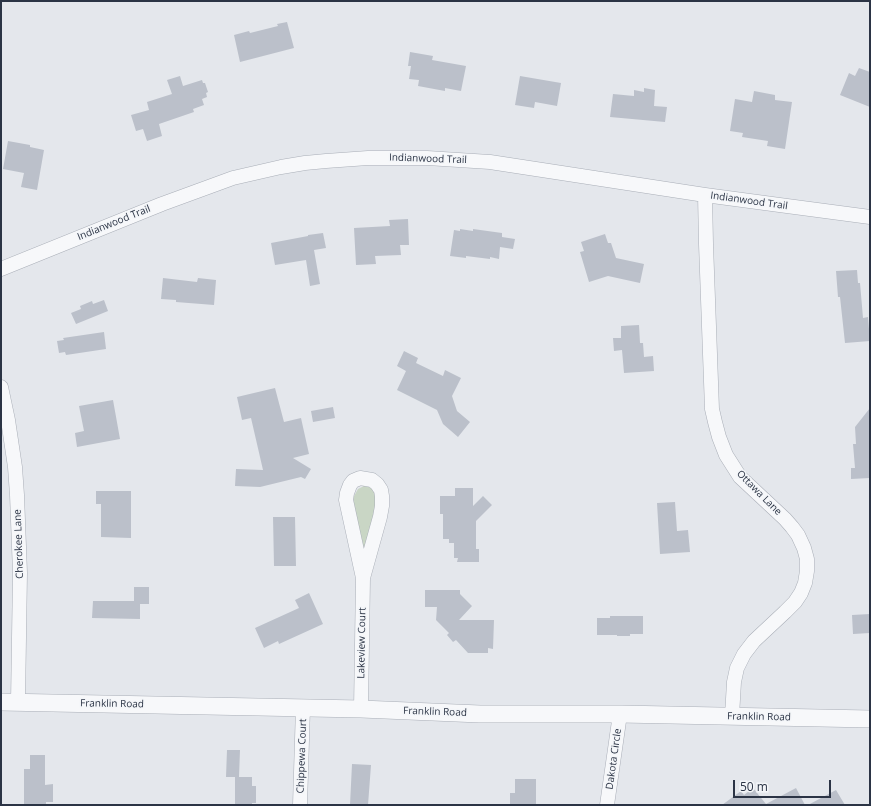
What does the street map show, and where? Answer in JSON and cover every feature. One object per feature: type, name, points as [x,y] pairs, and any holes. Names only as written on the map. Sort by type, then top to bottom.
[{"type":"street","name":"Indianwood Trail","points":[[1,270],[162,204],[233,178],[281,167],[326,161],[368,158],[405,157],[469,160],[705,195],[870,217]]},
{"type":"street","name":"Ottawa Lane","points":[[705,195],[712,409],[719,437],[726,455],[740,477],[792,526],[798,535],[804,548],[807,572],[801,593],[795,602],[754,641],[744,654],[737,668],[734,682],[732,716]]},
{"type":"street","name":"Cherokee Lane","points":[[1,387],[11,435],[17,495],[20,573],[18,702]]},
{"type":"street","name":"Lakeview Court","points":[[361,709],[363,578],[346,500],[350,485],[360,478],[372,480],[377,484],[381,490],[382,496],[380,517],[363,578]]},
{"type":"street","name":"Franklin Road","points":[[1,702],[361,709],[480,714],[620,714],[870,719]]},
{"type":"street","name":"Chippewa Court","points":[[300,805],[303,708]]},
{"type":"street","name":"Dakota Circle","points":[[607,805],[620,714]]},
{"type":"green space","points":[[364,486],[373,489],[375,493],[376,505],[364,553],[354,511],[353,498],[358,489]]},
{"type":"building","points":[[287,22],[294,48],[240,62],[234,35],[249,31],[250,33],[278,26],[277,24]]},
{"type":"building","points":[[410,52],[433,56],[432,60],[466,66],[461,91],[445,88],[445,91],[418,86],[419,80],[409,79],[411,66],[408,66]]},
{"type":"building","points":[[859,68],[870,72],[870,107],[840,95],[849,73],[855,76]]},
{"type":"building","points":[[180,76],[183,86],[202,80],[203,83],[205,83],[208,92],[206,93],[207,97],[202,99],[204,105],[193,109],[194,112],[159,124],[162,136],[147,141],[143,129],[136,131],[131,115],[149,110],[147,102],[172,94],[167,80]]},
{"type":"building","points":[[520,76],[561,83],[557,106],[535,102],[534,108],[515,105]]},
{"type":"building","points":[[644,88],[655,90],[654,106],[667,107],[665,122],[610,117],[613,94],[634,96],[634,90],[644,92]]},
{"type":"building","points":[[754,91],[775,95],[775,100],[792,102],[785,149],[767,146],[768,141],[742,137],[743,133],[730,131],[735,99],[752,102]]},
{"type":"building","points":[[8,141],[30,145],[30,147],[44,150],[37,190],[21,187],[24,173],[3,169]]},
{"type":"building","points":[[408,219],[409,245],[400,245],[401,255],[375,256],[376,264],[356,265],[354,228],[390,226],[389,220]]},
{"type":"building","points":[[460,229],[473,231],[473,229],[502,233],[502,237],[515,239],[513,249],[500,247],[499,259],[490,257],[490,259],[450,256],[454,230],[460,231]]},
{"type":"building","points":[[323,233],[326,248],[314,250],[320,284],[310,286],[306,260],[275,265],[271,243]]},
{"type":"building","points":[[605,234],[608,243],[611,243],[616,258],[644,264],[640,283],[608,276],[589,282],[580,252],[584,251],[581,242]]},
{"type":"building","points":[[857,270],[858,283],[860,283],[863,318],[868,317],[870,341],[845,343],[840,297],[838,297],[836,271]]},
{"type":"building","points":[[163,278],[197,282],[198,278],[216,280],[214,305],[176,302],[176,300],[161,299]]},
{"type":"building","points":[[104,300],[108,311],[76,324],[71,313],[81,309],[80,306],[92,301],[93,304]]},
{"type":"building","points":[[639,325],[640,343],[643,343],[644,357],[653,356],[654,371],[624,373],[622,350],[614,351],[613,338],[621,338],[621,326]]},
{"type":"building","points":[[104,332],[106,349],[66,355],[65,352],[59,353],[57,341],[64,340],[63,338]]},
{"type":"building","points":[[404,351],[418,358],[416,363],[443,376],[445,370],[461,378],[452,396],[457,411],[470,422],[458,437],[443,424],[437,410],[397,390],[406,371],[397,366]]},
{"type":"building","points":[[275,388],[284,422],[301,418],[309,454],[293,458],[311,469],[305,479],[301,477],[260,487],[235,486],[236,469],[263,470],[251,418],[242,420],[237,397]]},
{"type":"building","points":[[113,400],[120,439],[77,447],[75,433],[84,431],[79,406]]},
{"type":"building","points":[[333,407],[335,418],[313,422],[311,411]]},
{"type":"building","points":[[870,408],[870,478],[851,479],[851,468],[855,468],[853,444],[856,444],[855,427]]},
{"type":"building","points":[[455,488],[473,488],[473,506],[483,496],[492,505],[476,521],[476,549],[479,549],[479,562],[457,562],[458,558],[454,558],[454,543],[449,543],[449,539],[443,539],[443,514],[440,514],[440,496],[455,496]]},
{"type":"building","points":[[96,491],[131,491],[131,538],[101,537],[101,504],[96,504]]},
{"type":"building","points":[[675,502],[677,531],[688,530],[690,552],[660,554],[657,503]]},
{"type":"building","points":[[273,517],[295,517],[296,566],[274,566]]},
{"type":"building","points":[[134,587],[149,587],[149,604],[140,604],[140,619],[92,618],[93,601],[134,601]]},
{"type":"building","points":[[425,590],[460,590],[460,594],[472,606],[459,620],[494,620],[493,649],[488,648],[488,653],[468,653],[456,640],[453,642],[447,635],[449,633],[436,620],[437,607],[425,607]]},
{"type":"building","points":[[309,593],[323,624],[279,644],[278,641],[264,648],[255,628],[299,608],[295,600]]},
{"type":"building","points":[[870,614],[870,633],[853,634],[852,615]]},
{"type":"building","points":[[610,616],[643,616],[643,634],[630,634],[630,636],[597,635],[597,618],[610,618]]},
{"type":"building","points":[[227,750],[240,750],[239,777],[252,777],[252,786],[256,786],[256,803],[252,803],[252,805],[235,805],[235,777],[226,777]]},
{"type":"building","points":[[30,755],[45,755],[45,785],[53,784],[53,802],[46,802],[46,805],[24,805],[24,769],[30,769]]},
{"type":"building","points":[[352,764],[371,765],[368,805],[350,805]]},
{"type":"building","points":[[515,779],[536,779],[536,805],[510,805],[510,793],[515,793]]},
{"type":"building","points":[[753,788],[766,804],[796,788],[805,805],[722,805],[741,791],[744,795]]},
{"type":"building","points":[[836,790],[845,805],[808,805]]}]
